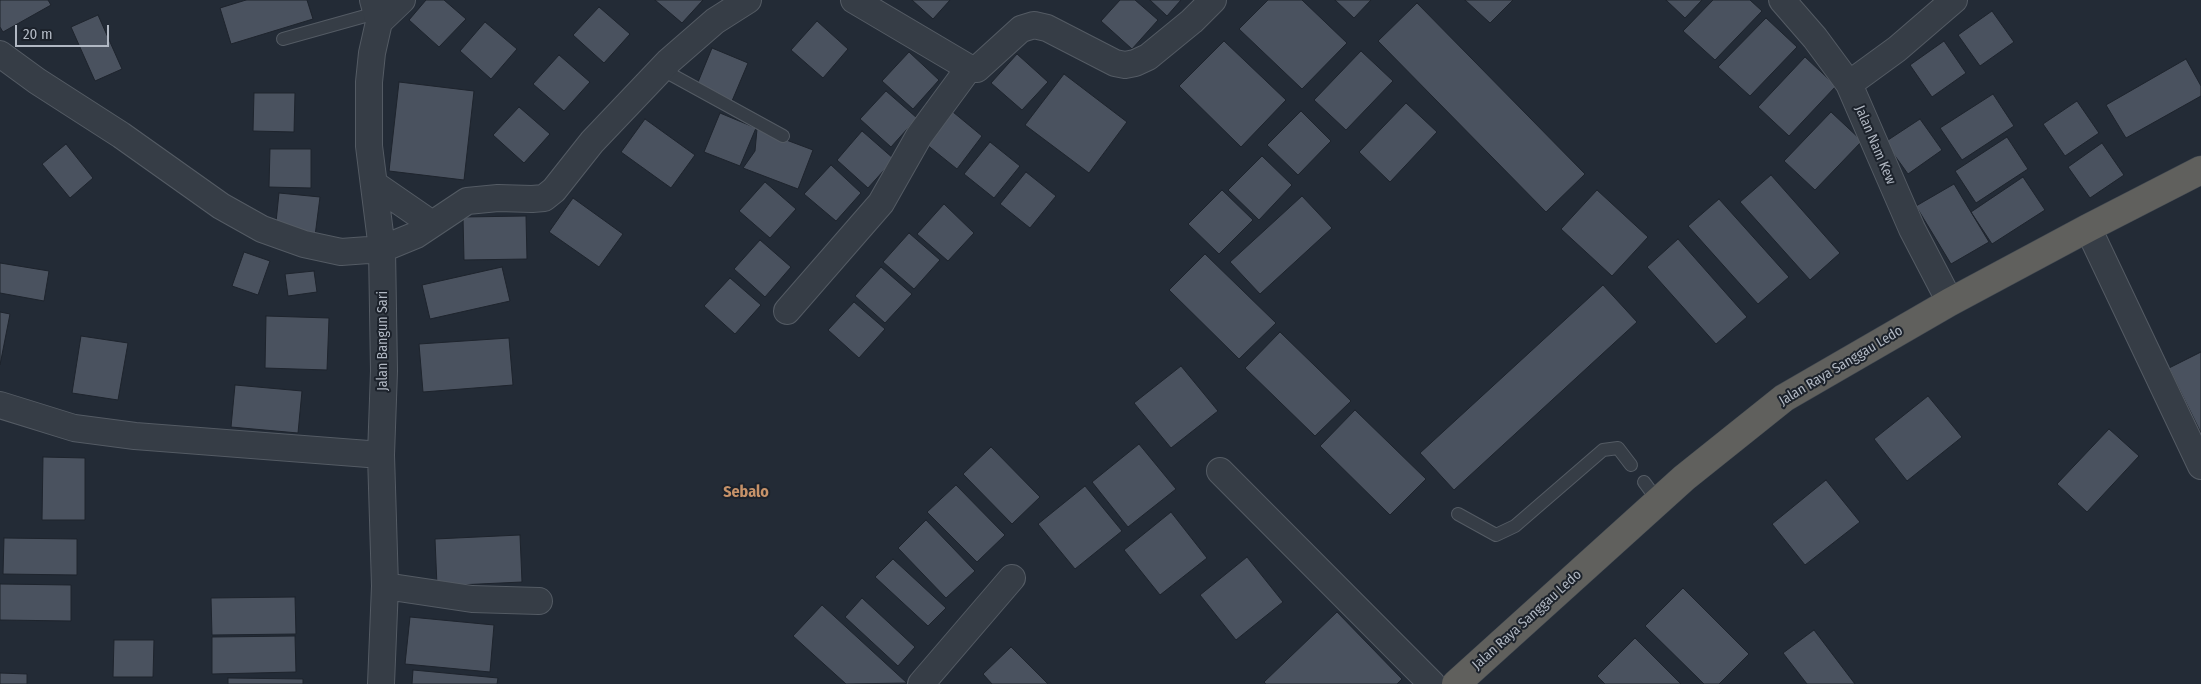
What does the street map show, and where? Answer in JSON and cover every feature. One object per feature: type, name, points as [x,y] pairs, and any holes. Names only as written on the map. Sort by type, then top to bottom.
[{"type":"highway","name":"Jalan Raya Sanggau Ledo","points":[[1456,684],[1651,492],[1684,478],[1784,398],[1950,302],[2201,170]]},
{"type":"street","points":[[376,12],[402,0]]},
{"type":"street","points":[[0,54],[37,81],[121,135],[221,206],[262,230],[304,244],[341,252],[382,249],[408,239],[467,201],[498,198],[544,198],[554,190],[592,142],[661,69],[715,21],[748,0]]},
{"type":"street","points":[[854,0],[969,68],[977,69],[1021,29],[1034,25],[1047,28],[1115,63],[1125,65],[1135,63],[1155,51],[1192,21],[1213,0]]},
{"type":"street","name":"Jalan Nam Kew","points":[[1782,0],[1815,38],[1849,84],[1912,230],[1950,302]]},
{"type":"street","points":[[1849,84],[1897,50],[1954,0]]},
{"type":"street","name":"Jalan Bangun Sari","points":[[376,12],[368,98],[369,146],[382,249],[384,372],[381,455],[385,586],[381,684]]},
{"type":"street","points":[[787,311],[881,203],[919,136],[969,68]]},
{"type":"street","points":[[374,184],[432,224]]},
{"type":"street","points":[[2088,228],[2201,466]]},
{"type":"street","points":[[0,405],[74,428],[238,446],[381,455]]},
{"type":"street","points":[[1220,471],[1432,684]]},
{"type":"street","points":[[921,684],[1012,578]]},
{"type":"street","points":[[385,586],[472,599],[539,601]]},
{"type":"lane","points":[[283,39],[376,12]]},
{"type":"lane","points":[[661,69],[783,136]]},
{"type":"lane","points":[[1458,514],[1496,535],[1515,526],[1603,450],[1618,448],[1631,465]]},
{"type":"building","points":[[0,0],[48,0],[51,5],[3,32],[0,27]]},
{"type":"building","points":[[246,0],[307,0],[313,19],[231,44],[220,8]]},
{"type":"building","points":[[426,0],[444,0],[466,19],[439,47],[409,20]]},
{"type":"building","points":[[655,0],[703,0],[682,23]]},
{"type":"building","points":[[912,0],[950,0],[933,19]]},
{"type":"building","points":[[1120,0],[1135,0],[1158,20],[1132,49],[1101,21]]},
{"type":"building","points":[[1150,0],[1181,0],[1167,16]]},
{"type":"building","points":[[1268,0],[1302,0],[1347,43],[1302,89],[1239,29]]},
{"type":"building","points":[[1335,0],[1371,0],[1354,18]]},
{"type":"building","points":[[1465,0],[1513,0],[1490,23]]},
{"type":"building","points":[[1666,0],[1702,0],[1685,18]]},
{"type":"building","points":[[1713,0],[1750,0],[1762,11],[1715,60],[1683,31]]},
{"type":"building","points":[[1417,3],[1585,174],[1546,212],[1378,41]]},
{"type":"building","points":[[599,7],[630,34],[604,63],[573,35]]},
{"type":"building","points":[[1992,11],[2014,42],[1980,66],[1958,35]]},
{"type":"building","points":[[98,15],[122,69],[95,81],[71,27]]},
{"type":"building","points":[[1766,18],[1797,47],[1750,96],[1718,67]]},
{"type":"building","points":[[817,21],[848,49],[823,78],[791,50]]},
{"type":"building","points":[[485,22],[517,49],[491,79],[460,51]]},
{"type":"building","points":[[1224,41],[1286,100],[1241,147],[1179,86]]},
{"type":"building","points":[[1944,41],[1966,73],[1932,97],[1910,65]]},
{"type":"building","points":[[712,48],[748,63],[732,101],[696,87]]},
{"type":"building","points":[[1361,51],[1393,81],[1346,130],[1314,100]]},
{"type":"building","points":[[909,52],[939,80],[913,109],[882,81]]},
{"type":"building","points":[[1017,54],[1048,82],[1022,110],[991,83]]},
{"type":"building","points":[[559,55],[590,82],[564,111],[533,84]]},
{"type":"building","points":[[1805,57],[1836,86],[1789,136],[1758,107]]},
{"type":"building","points":[[2186,59],[2201,86],[2201,96],[2126,138],[2106,105]]},
{"type":"building","points":[[1064,74],[1127,122],[1089,173],[1025,125]]},
{"type":"building","points":[[399,82],[474,91],[464,180],[389,171]]},
{"type":"building","points":[[886,91],[917,118],[891,147],[860,119]]},
{"type":"building","points":[[254,93],[295,93],[294,132],[253,131]]},
{"type":"building","points":[[1993,94],[2014,126],[1962,160],[1940,128]]},
{"type":"building","points":[[2077,101],[2099,133],[2065,156],[2043,124]]},
{"type":"building","points":[[1406,103],[1437,132],[1390,182],[1359,152]]},
{"type":"building","points":[[519,107],[550,134],[524,163],[493,135]]},
{"type":"building","points":[[1301,111],[1331,141],[1298,175],[1267,145]]},
{"type":"building","points":[[953,112],[982,136],[957,169],[926,144]]},
{"type":"building","points":[[1831,112],[1862,141],[1815,190],[1784,161]]},
{"type":"building","points":[[720,113],[756,128],[740,166],[704,152]]},
{"type":"building","points":[[645,119],[695,155],[671,188],[621,152]]},
{"type":"building","points":[[1920,119],[1942,150],[1908,174],[1885,142]]},
{"type":"building","points":[[757,129],[813,150],[798,189],[743,168],[755,151]]},
{"type":"building","points":[[862,131],[894,159],[868,188],[837,160]]},
{"type":"building","points":[[2007,137],[2028,169],[1976,203],[1955,171]]},
{"type":"building","points":[[990,142],[1020,166],[994,198],[964,174]]},
{"type":"building","points":[[2102,143],[2124,175],[2090,198],[2068,167]]},
{"type":"building","points":[[66,144],[93,178],[70,198],[42,164]]},
{"type":"building","points":[[270,149],[311,149],[311,188],[269,187]]},
{"type":"building","points":[[1262,156],[1292,185],[1259,220],[1228,190]]},
{"type":"building","points":[[831,165],[861,193],[836,221],[804,194]]},
{"type":"building","points":[[1026,172],[1056,196],[1030,228],[1000,204]]},
{"type":"building","points":[[1771,175],[1840,253],[1810,280],[1740,202]]},
{"type":"building","points":[[2023,177],[2045,210],[1992,244],[1971,212]]},
{"type":"building","points":[[765,182],[796,209],[770,238],[739,211]]},
{"type":"building","points":[[1954,184],[1989,242],[1951,264],[1916,206]]},
{"type":"building","points":[[1222,190],[1253,220],[1219,254],[1188,224]]},
{"type":"building","points":[[1597,190],[1648,237],[1612,276],[1561,229]]},
{"type":"building","points":[[279,193],[320,197],[315,236],[275,232]]},
{"type":"building","points":[[1302,196],[1332,228],[1260,294],[1230,262]]},
{"type":"building","points":[[573,198],[623,234],[599,267],[549,232]]},
{"type":"building","points":[[1719,199],[1789,277],[1758,304],[1688,226]]},
{"type":"building","points":[[944,204],[974,233],[948,261],[917,234]]},
{"type":"building","points":[[526,216],[527,259],[464,260],[463,217]]},
{"type":"building","points":[[909,233],[940,260],[914,289],[883,262]]},
{"type":"building","points":[[1678,239],[1747,317],[1716,344],[1647,267]]},
{"type":"building","points":[[760,240],[791,267],[765,297],[734,269]]},
{"type":"building","points":[[244,252],[270,261],[258,295],[232,286]]},
{"type":"building","points":[[1205,254],[1276,323],[1239,359],[1169,290]]},
{"type":"building","points":[[0,263],[49,271],[44,301],[0,293]]},
{"type":"building","points":[[502,267],[510,301],[430,319],[422,285]]},
{"type":"building","points":[[881,267],[912,294],[885,323],[855,296]]},
{"type":"building","points":[[314,271],[317,292],[288,296],[285,274]]},
{"type":"building","points":[[730,278],[761,305],[735,334],[704,306]]},
{"type":"building","points":[[1603,285],[1637,322],[1454,490],[1420,453]]},
{"type":"building","points":[[854,302],[885,329],[859,358],[828,330]]},
{"type":"building","points":[[0,312],[10,314],[0,365]]},
{"type":"building","points":[[266,316],[329,318],[327,370],[265,368]]},
{"type":"building","points":[[1280,332],[1351,401],[1315,436],[1245,368]]},
{"type":"building","points":[[81,336],[128,343],[118,400],[72,393]]},
{"type":"building","points":[[509,338],[513,385],[423,392],[419,344]]},
{"type":"building","points":[[2201,352],[2201,433],[2169,368]]},
{"type":"building","points":[[1181,366],[1218,411],[1171,448],[1134,403]]},
{"type":"building","points":[[235,385],[302,391],[298,433],[231,427]]},
{"type":"building","points":[[1928,396],[1962,437],[1907,481],[1874,439]]},
{"type":"building","points":[[1355,410],[1426,479],[1390,515],[1320,446]]},
{"type":"building","points":[[2109,429],[2139,456],[2087,512],[2057,484]]},
{"type":"building","points":[[1139,444],[1176,489],[1128,527],[1092,482]]},
{"type":"building","points":[[991,447],[1040,497],[1012,524],[963,474]]},
{"type":"building","points":[[43,457],[85,458],[85,520],[42,520]]},
{"type":"building","points":[[1826,480],[1860,522],[1805,565],[1772,524]]},
{"type":"building","points":[[956,485],[1005,535],[977,562],[927,512]]},
{"type":"building","points":[[1085,486],[1122,531],[1075,569],[1038,524]]},
{"type":"building","points":[[1171,512],[1207,558],[1160,595],[1124,550]]},
{"type":"building","points":[[926,520],[975,571],[946,598],[898,548]]},
{"type":"building","points":[[520,535],[522,582],[437,586],[435,539]]},
{"type":"building","points":[[4,538],[77,539],[77,575],[3,574]]},
{"type":"building","points":[[1247,557],[1283,602],[1236,640],[1200,595]]},
{"type":"building","points":[[893,559],[946,608],[928,626],[875,577]]},
{"type":"building","points":[[0,584],[71,585],[71,621],[0,620]]},
{"type":"building","points":[[1683,588],[1749,654],[1719,684],[1704,684],[1645,626]]},
{"type":"building","points":[[295,597],[296,634],[212,635],[211,598]]},
{"type":"building","points":[[862,598],[915,647],[898,666],[845,617]]},
{"type":"building","points":[[822,605],[907,683],[846,684],[793,636]]},
{"type":"building","points":[[1337,612],[1402,679],[1397,684],[1266,684],[1264,682]]},
{"type":"building","points":[[410,617],[494,625],[490,672],[405,664]]},
{"type":"building","points":[[1814,630],[1855,684],[1807,684],[1783,653]]},
{"type":"building","points":[[295,636],[296,672],[212,674],[212,637]]},
{"type":"building","points":[[1635,638],[1681,684],[1605,684],[1597,676]]},
{"type":"building","points":[[114,640],[154,640],[153,677],[113,677]]},
{"type":"building","points":[[1011,647],[1048,684],[992,684],[983,674]]},
{"type":"building","points":[[413,670],[498,678],[497,684],[412,684]]},
{"type":"building","points":[[0,673],[27,674],[27,684],[0,684]]},
{"type":"building","points":[[228,678],[303,679],[303,684],[228,684]]},
{"type":"district","name":"Sebalo","points":[[746,493]]}]
